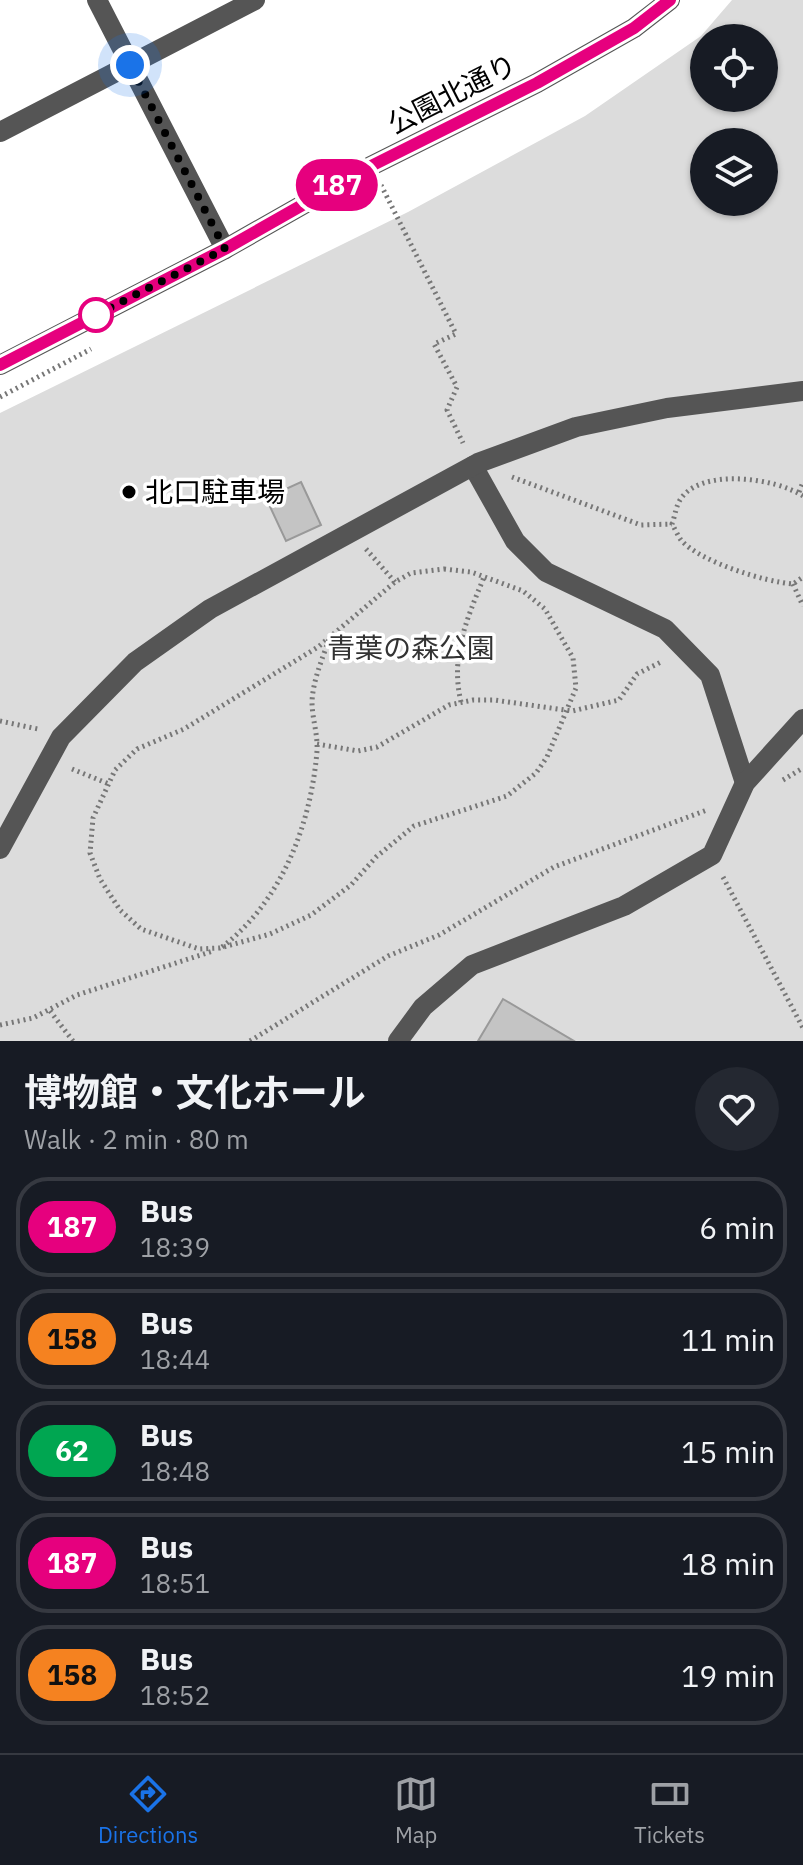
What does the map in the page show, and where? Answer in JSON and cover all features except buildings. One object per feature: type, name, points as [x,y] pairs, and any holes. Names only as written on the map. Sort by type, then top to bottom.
[{"type":"street","points":[[97,0],[225,249]]},
{"type":"street","points":[[0,132],[255,0]]},
{"type":"street","name":"公園北通り","points":[[0,365],[225,249],[371,166],[537,83],[634,28],[670,0]]},
{"type":"street","points":[[0,849],[61,737],[135,662],[197,617],[476,465],[576,427],[667,408],[803,391]]},
{"type":"street","points":[[476,465],[515,541],[546,572],[665,629],[710,675],[741,791]]},
{"type":"street","points":[[398,1041],[423,1007],[472,965],[624,906],[712,855],[741,791],[803,719]]},
{"type":"path","points":[[371,166],[456,334],[434,344],[457,387],[447,410],[476,465],[641,525],[672,524]]},
{"type":"path","points":[[803,482],[801,494],[763,481],[707,481],[681,498],[672,524],[682,541],[694,550],[770,582],[793,584],[803,577]]},
{"type":"path","points":[[353,533],[395,582]]},
{"type":"path","points":[[0,1025],[50,1011],[77,995],[270,934],[311,915],[351,885],[376,857],[414,826],[507,796],[542,765],[576,688],[573,658],[560,632],[545,609],[523,591],[484,577],[444,569],[411,573],[395,582],[331,634],[318,647],[184,729],[137,749],[115,770],[93,818],[90,853],[100,879],[120,910],[141,929],[199,949],[220,948],[238,935],[290,861],[307,813],[317,744],[312,705],[315,680],[331,634]]},
{"type":"path","points":[[461,702],[456,681],[462,631],[484,577]]},
{"type":"path","points":[[793,584],[803,606]]},
{"type":"path","points":[[317,744],[358,751],[377,747],[431,713],[461,702],[494,700],[567,711],[619,700],[637,674],[685,649]]},
{"type":"path","points":[[0,721],[61,737]]},
{"type":"path","points":[[49,759],[109,784]]},
{"type":"path","points":[[777,783],[803,768]]},
{"type":"path","points":[[250,1041],[388,956],[439,935],[554,867],[741,791]]},
{"type":"path","points":[[712,855],[803,1028]]},
{"type":"path","points":[[50,1011],[73,1041]]},
{"type":"green space","name":"青葉の森公園","points":[[732,0],[803,0],[803,1041],[0,1041],[0,413],[408,212],[585,116],[690,44],[690,112],[778,112],[778,24],[711,24]]},
{"type":"bus line","name":"187","points":[[0,365],[225,249],[371,166],[537,83],[634,28],[670,0]]},
{"type":"place","name":"北口駐車場","points":[[129,492]]},
{"type":"route","points":[[96,315],[84,321],[225,249],[130,65]]}]
